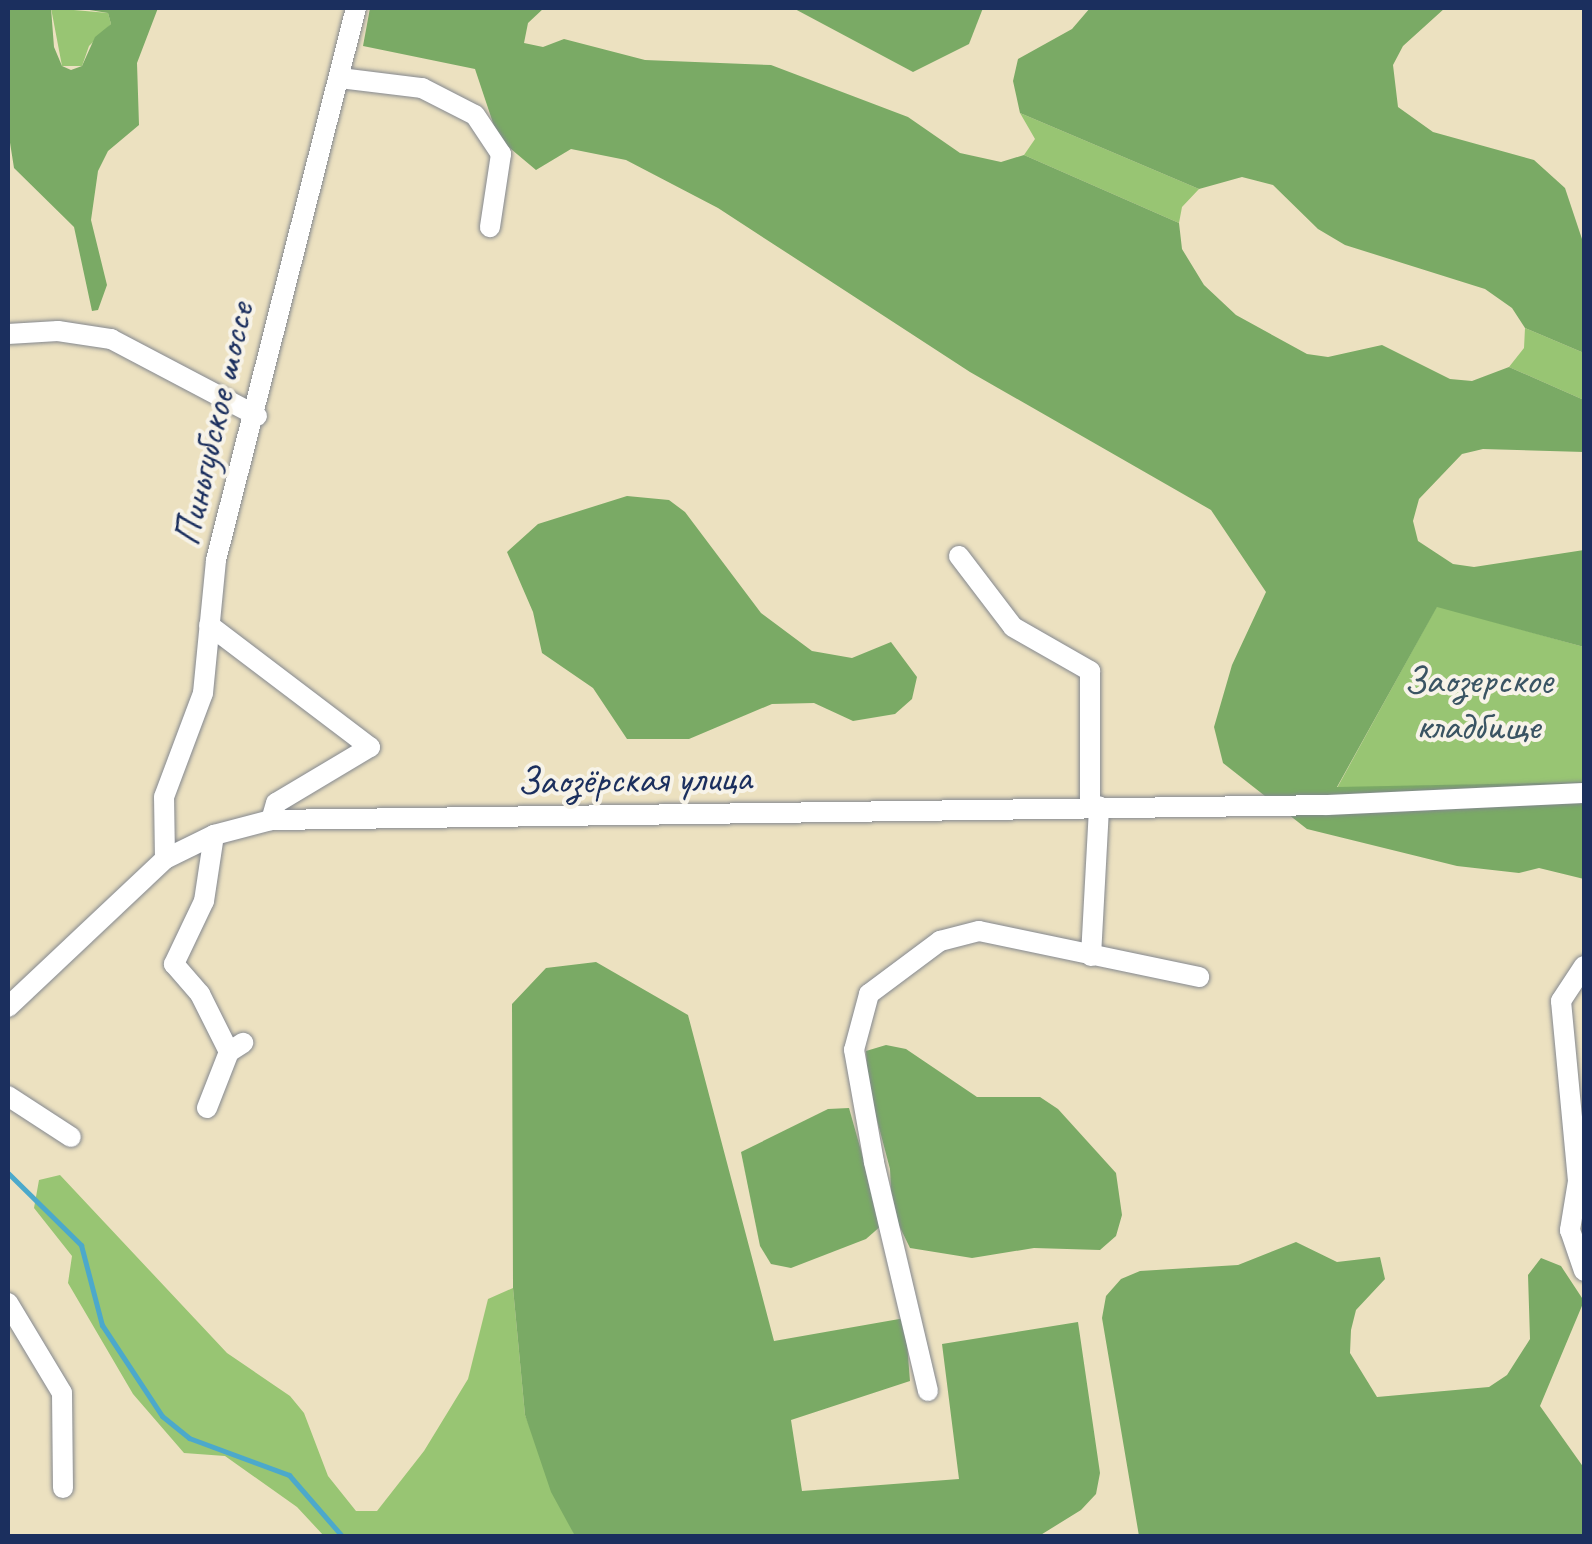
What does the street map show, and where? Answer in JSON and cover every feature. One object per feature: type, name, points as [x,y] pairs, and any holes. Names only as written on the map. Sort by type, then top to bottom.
[{"type":"street","name":"Пиньгубское шоссе","points":[[165,859],[164,798],[203,692],[216,560],[257,416],[300,206],[340,78],[356,8]]},
{"type":"street","points":[[340,78],[422,88],[475,115],[501,154],[490,227]]},
{"type":"street","points":[[8,334],[58,331],[111,339],[257,416]]},
{"type":"street","points":[[959,556],[1013,627],[1090,671],[1095,806],[1091,956]]},
{"type":"street","points":[[209,625],[370,748],[276,803],[271,820]]},
{"type":"street","name":"Заозёрская улица","points":[[8,1006],[165,859],[214,836],[271,820],[1327,804],[1584,793]]},
{"type":"street","points":[[207,1108],[236,1048],[200,994],[174,964],[204,901],[214,836]]},
{"type":"street","points":[[928,1391],[869,1140],[854,1050],[862,1010],[880,982],[940,941],[979,932],[1199,977]]},
{"type":"street","points":[[1584,966],[1584,976]]},
{"type":"street","points":[[1584,966],[1561,1001],[1578,1181],[1570,1230],[1584,1270]]},
{"type":"street","points":[[8,1096],[71,1137]]},
{"type":"street","points":[[8,1304],[62,1393],[62,1488]]},
{"type":"green space","points":[[8,8],[51,8],[54,47],[62,66],[71,70],[82,66],[95,37],[111,24],[108,13],[77,8],[158,8],[137,63],[139,125],[108,151],[98,171],[91,220],[107,285],[98,310],[92,311],[74,227],[14,168],[8,130]]},
{"type":"green space","points":[[51,8],[108,13],[111,24],[89,46],[82,66],[62,66]]},
{"type":"green space","points":[[370,8],[544,8],[528,23],[524,43],[543,47],[564,39],[645,60],[771,65],[908,117],[960,153],[1001,162],[1024,155],[1179,223],[1182,249],[1204,285],[1236,315],[1307,354],[1328,357],[1382,345],[1450,379],[1472,381],[1509,367],[1584,400],[1584,452],[1483,449],[1462,454],[1419,499],[1413,521],[1418,541],[1453,564],[1474,567],[1584,550],[1584,647],[1437,607],[1337,787],[1584,782],[1584,879],[1539,868],[1519,873],[1457,866],[1307,829],[1223,763],[1214,727],[1232,665],[1266,592],[1211,510],[970,372],[718,208],[626,160],[571,149],[536,170],[498,138],[475,69],[363,46]]},
{"type":"green space","points":[[793,8],[983,8],[969,44],[913,72]]},
{"type":"green space","points":[[1090,8],[1445,8],[1403,46],[1393,65],[1398,107],[1433,132],[1534,160],[1565,188],[1584,245],[1584,353],[1525,328],[1512,308],[1485,289],[1345,245],[1318,229],[1273,185],[1242,177],[1199,189],[1020,113],[1013,81],[1018,59],[1072,29]]},
{"type":"green space","points":[[1020,113],[1199,189],[1182,207],[1179,223],[1024,155],[1035,139]]},
{"type":"green space","points":[[1525,328],[1584,353],[1584,400],[1509,367],[1524,348]]},
{"type":"green space","points":[[627,496],[669,500],[685,512],[761,613],[812,651],[852,658],[891,642],[917,677],[912,699],[895,714],[853,721],[814,703],[772,704],[689,739],[627,739],[593,688],[542,653],[533,612],[507,552],[538,524]]},
{"type":"green space","name":"Заозерское кладбище","points":[[1437,606],[1584,647],[1584,782],[1337,788]]},
{"type":"green space","points":[[596,962],[688,1015],[774,1341],[905,1318],[910,1381],[791,1420],[802,1491],[959,1479],[942,1344],[1078,1322],[1100,1473],[1096,1494],[1081,1510],[1039,1536],[575,1536],[551,1492],[525,1415],[513,1288],[512,1004],[546,968]]},
{"type":"green space","points":[[886,1045],[906,1049],[977,1097],[1040,1097],[1058,1109],[1116,1173],[1122,1215],[1116,1236],[1100,1250],[1034,1248],[972,1258],[910,1248],[892,1211],[890,1169],[868,1086],[866,1051]]},
{"type":"green space","points":[[849,1108],[882,1225],[866,1239],[791,1268],[771,1264],[760,1246],[741,1152],[828,1109]]},
{"type":"green space","points":[[60,1175],[227,1353],[290,1396],[304,1413],[328,1476],[356,1511],[377,1511],[424,1451],[468,1379],[488,1299],[513,1288],[525,1415],[575,1536],[324,1536],[297,1507],[225,1456],[184,1453],[133,1394],[68,1283],[72,1256],[34,1208],[39,1180]]},
{"type":"green space","points":[[1296,1242],[1337,1262],[1380,1257],[1385,1279],[1356,1310],[1350,1353],[1377,1397],[1489,1387],[1507,1375],[1530,1339],[1528,1275],[1541,1258],[1561,1266],[1584,1301],[1540,1406],[1584,1468],[1584,1536],[1139,1536],[1102,1318],[1106,1296],[1121,1279],[1140,1271],[1238,1265]]},
{"type":"waterway","points":[[8,1173],[81,1245],[102,1325],[162,1416],[189,1438],[289,1475],[342,1536]]}]
